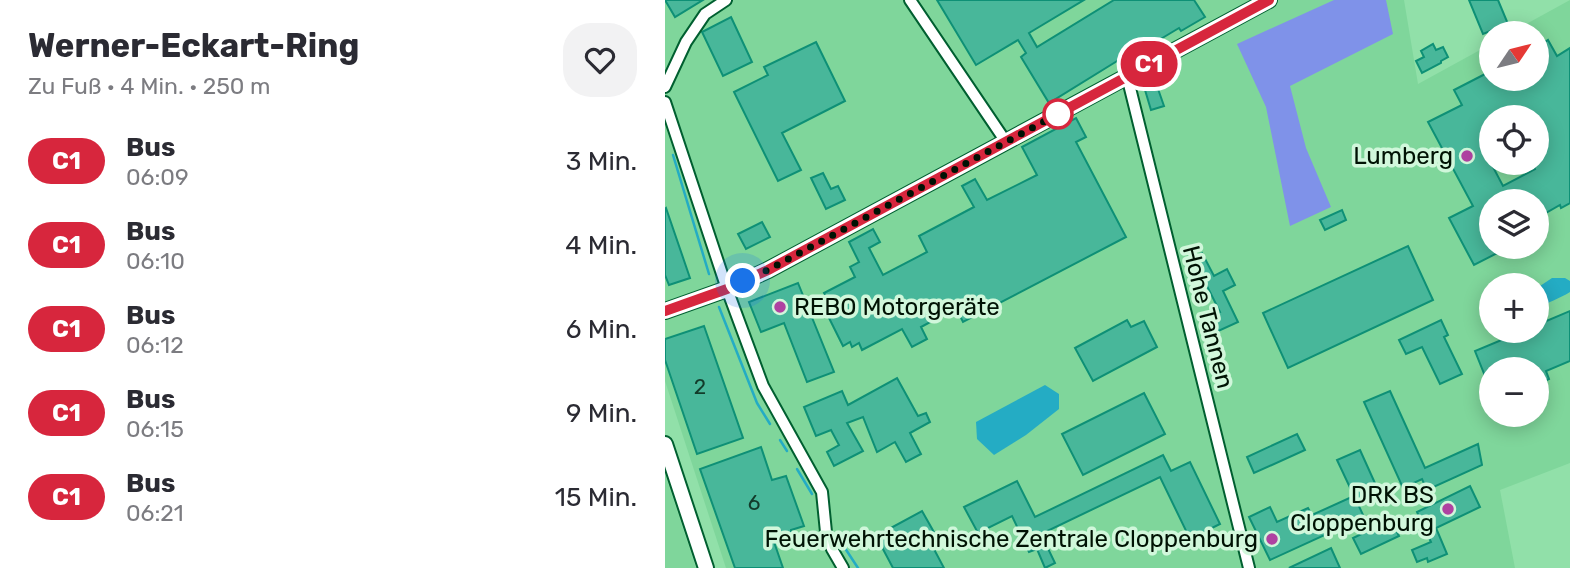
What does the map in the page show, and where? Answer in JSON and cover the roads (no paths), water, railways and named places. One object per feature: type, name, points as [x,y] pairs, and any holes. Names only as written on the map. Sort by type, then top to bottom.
[{"type":"street","points":[[665,87],[686,42],[705,14],[726,0]]},
{"type":"street","points":[[910,0],[1006,142]]},
{"type":"street","points":[[665,311],[727,289],[768,270],[1269,0]]},
{"type":"street","name":"Hohe Tannen","points":[[1127,76],[1249,568]]},
{"type":"street","points":[[665,102],[727,289],[763,386],[822,492],[826,532],[843,568]]},
{"type":"street","points":[[665,444],[706,568]]},
{"type":"waterway","points":[[673,155],[709,274]]},
{"type":"waterway","points":[[719,307],[757,403],[770,424]]},
{"type":"waterway","points":[[780,440],[787,451]]},
{"type":"waterway","points":[[797,469],[812,494]]},
{"type":"waterway","points":[[839,539],[858,568]]},
{"type":"place","name":"Lumberg","points":[[1467,156]]},
{"type":"place","name":"REBO Motorgeräte","points":[[780,307]]},
{"type":"place","name":"DRK BS Cloppenburg","points":[[1448,509]]},
{"type":"place","name":"Feuerwehrtechnische Zentrale Cloppenburg","points":[[1272,539]]}]
